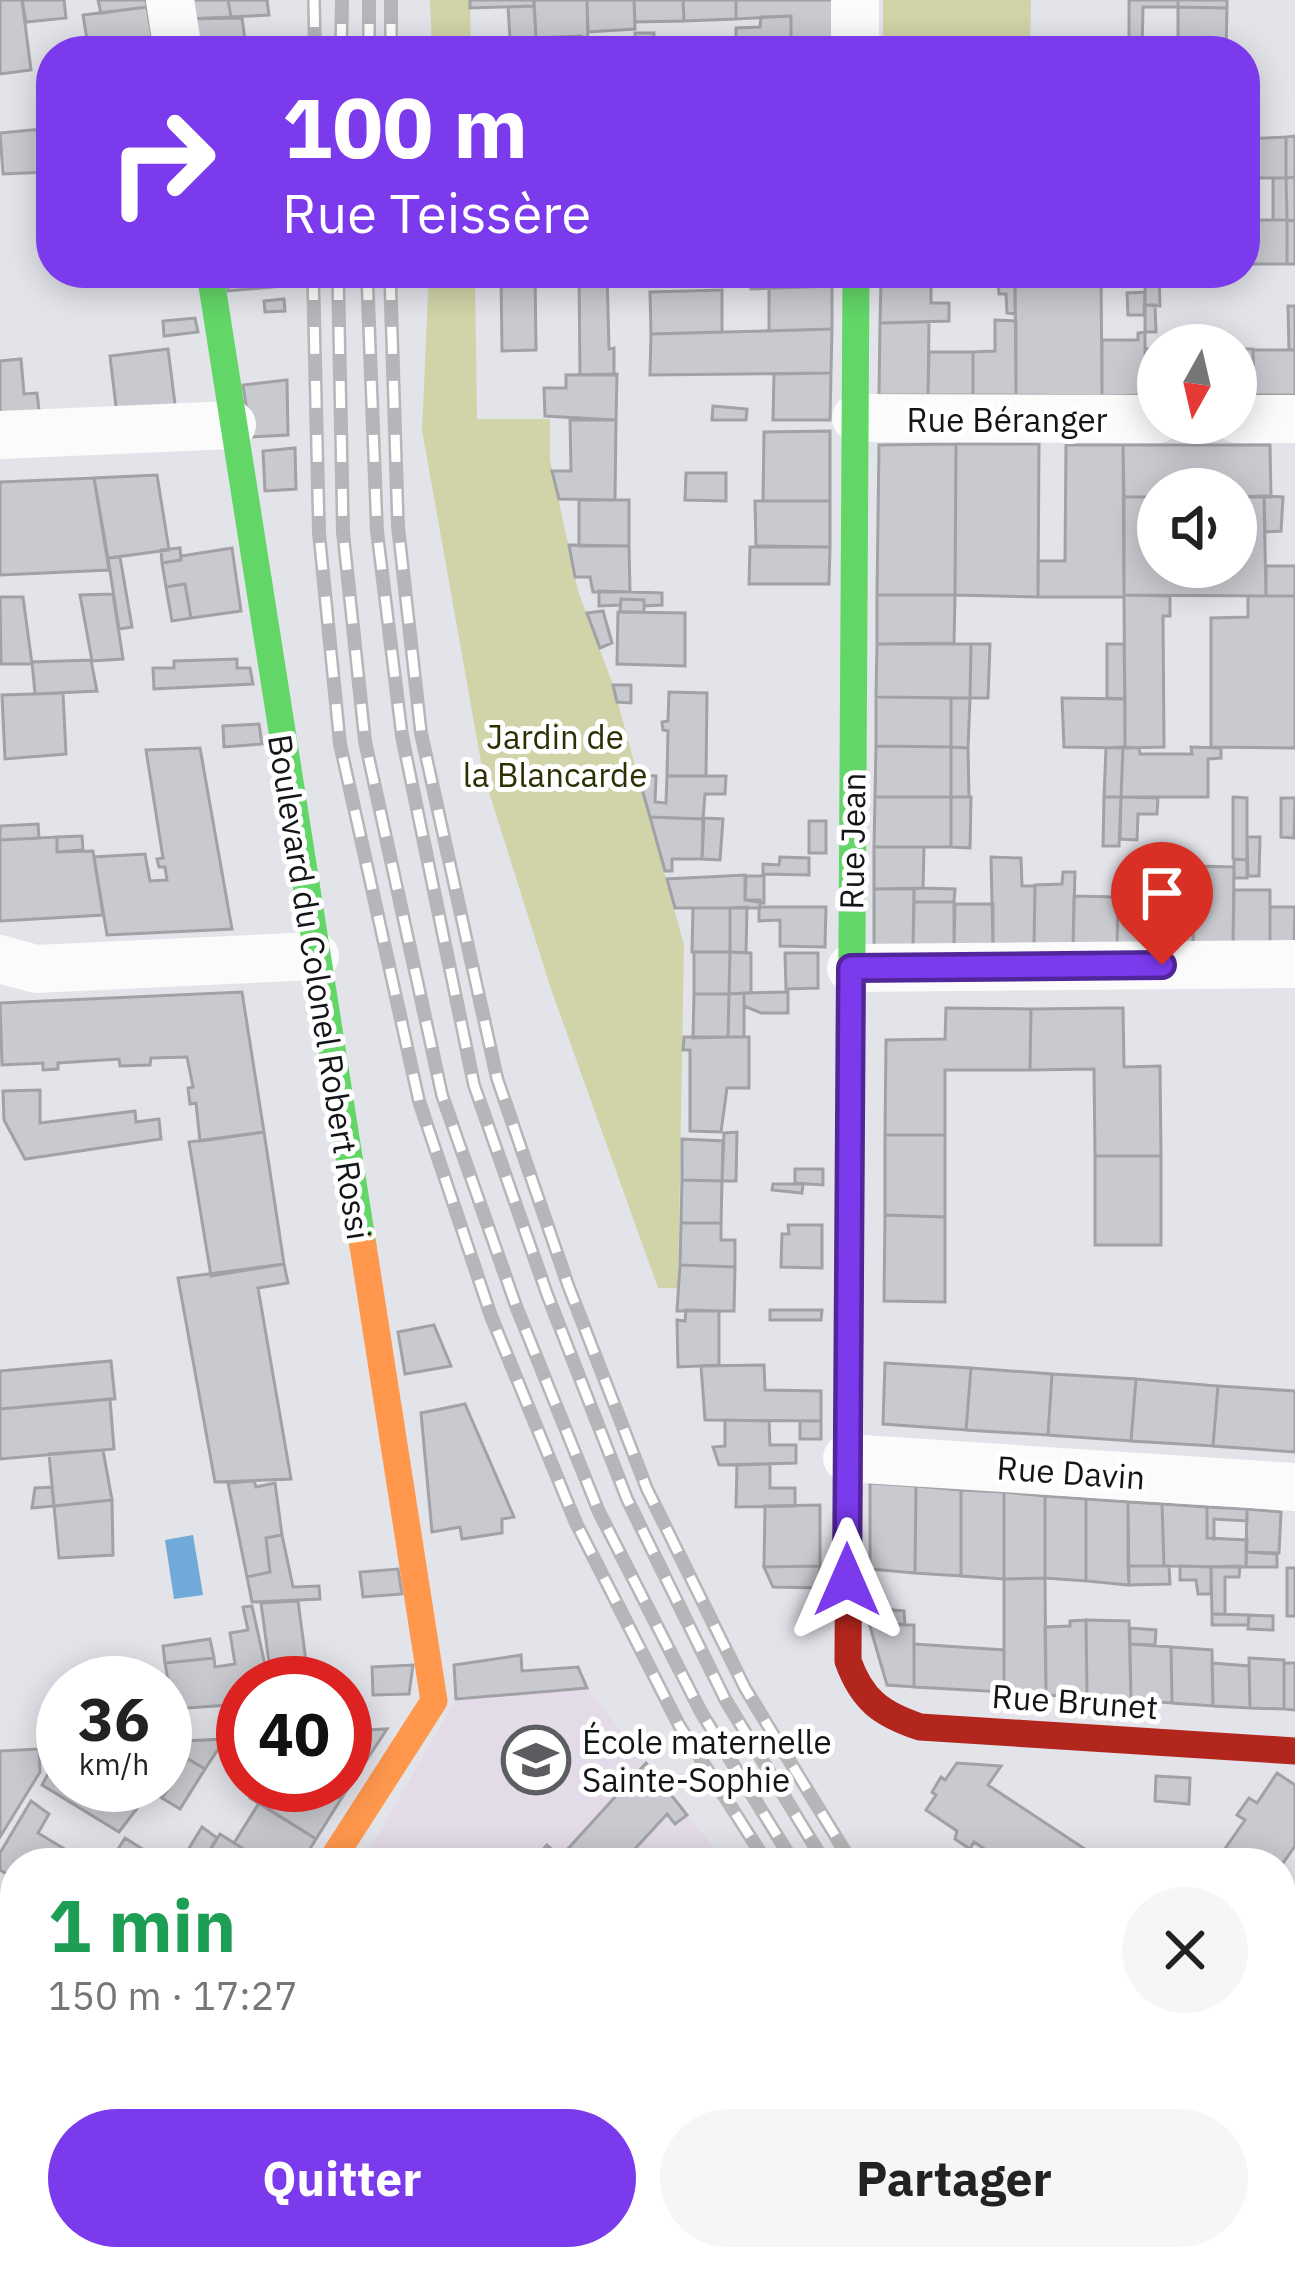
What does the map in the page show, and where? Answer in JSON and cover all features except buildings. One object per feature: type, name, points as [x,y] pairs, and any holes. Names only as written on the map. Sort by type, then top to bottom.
[{"type":"street","points":[[170,0],[176,36]]},
{"type":"street","points":[[855,0],[855,36]]},
{"type":"street","name":"Boulevard du Colonel Robert Rossi","points":[[212,288],[434,1701],[340,1848]]},
{"type":"street","name":"Rue Jean","points":[[856,288],[847,1458],[848,1661],[859,1695]]},
{"type":"street","name":"Rue Béranger","points":[[856,418],[1137,419]]},
{"type":"street","points":[[1257,419],[1295,419]]},
{"type":"street","points":[[0,435],[232,425]]},
{"type":"street","points":[[0,959],[36,969],[315,956]]},
{"type":"street","points":[[851,968],[1295,964]]},
{"type":"street","name":"Rue Davin","points":[[847,1458],[1295,1486]]},
{"type":"street","name":"Rue Brunet","points":[[859,1695],[884,1716],[920,1727],[1295,1751]]},
{"type":"shaded area","name":"École maternelle Sainte-Sophie","points":[[587,1688],[714,1848],[371,1848],[456,1699]]},
{"type":"green space","points":[[430,0],[470,0],[471,36],[431,36]]},
{"type":"green space","points":[[883,0],[1031,0],[1030,36],[883,36]]},
{"type":"green space","name":"Jardin de la Blancarde","points":[[428,288],[475,288],[477,419],[550,419],[550,460],[578,591],[613,685],[684,945],[678,1288],[658,1288],[551,989],[483,773],[422,430]]},
{"type":"water","points":[[193,1535],[203,1595],[174,1599],[165,1540]]},
{"type":"railway","points":[[314,0],[315,36]]},
{"type":"railway","points":[[341,36],[342,0]]},
{"type":"railway","points":[[369,0],[369,36]]},
{"type":"railway","points":[[391,0],[391,36]]},
{"type":"railway","points":[[313,288],[319,533],[340,744],[419,1101],[491,1316],[576,1523],[679,1725],[757,1848]]},
{"type":"railway","points":[[338,288],[343,532],[365,741],[442,1095],[516,1306],[599,1512],[701,1712],[785,1848]]},
{"type":"railway","points":[[368,288],[377,531],[402,736],[474,1085],[547,1294],[627,1499],[725,1699],[816,1848]]},
{"type":"railway","points":[[390,288],[398,526],[421,733],[497,1078],[568,1285],[647,1489],[745,1688],[843,1848]]},
{"type":"traffic: fast","points":[[212,288],[363,1246]]},
{"type":"traffic: fast","points":[[850,1276],[856,288]]},
{"type":"traffic: slow","points":[[340,1848],[434,1701],[363,1246]]},
{"type":"traffic: jam","points":[[850,1276],[848,1661],[867,1696],[894,1717],[920,1727],[1295,1751]]},
{"type":"place","name":"École maternelle Sainte-Sophie","points":[[536,1760]]},
{"type":"route","points":[[847,1580],[851,968],[1162,965]]}]
